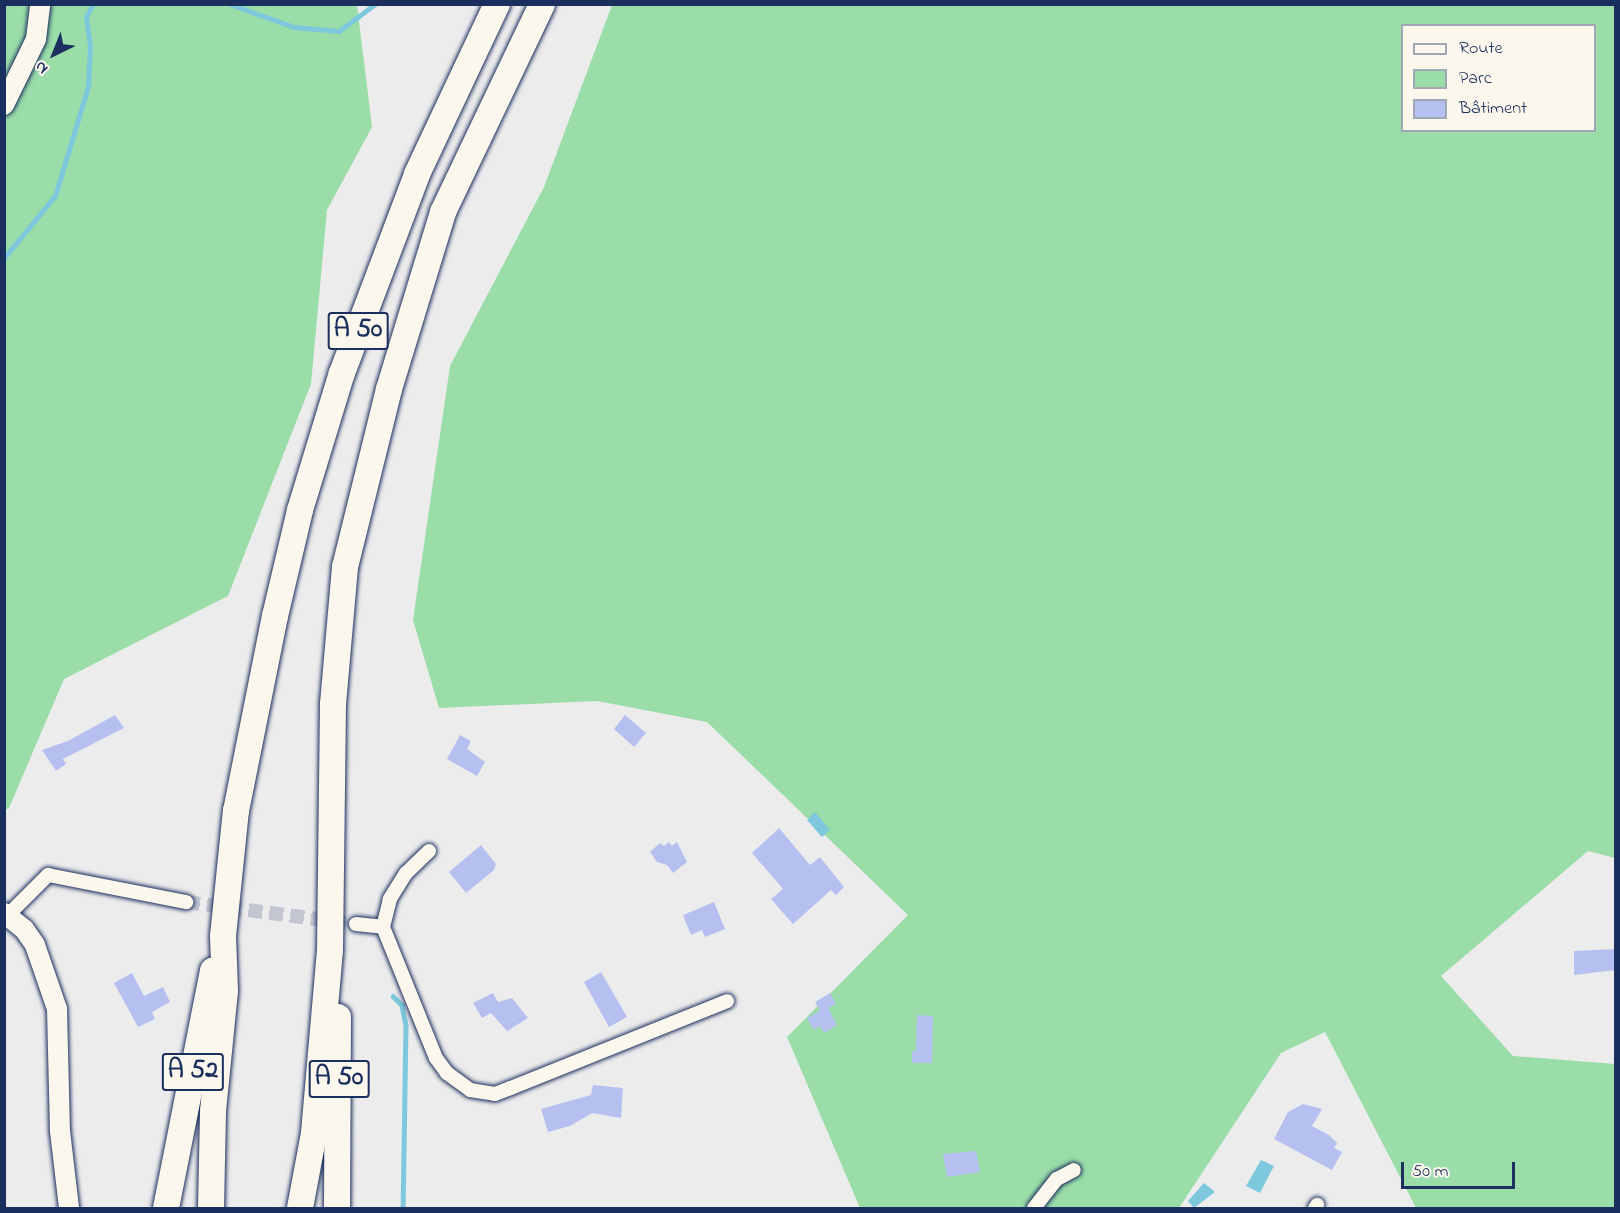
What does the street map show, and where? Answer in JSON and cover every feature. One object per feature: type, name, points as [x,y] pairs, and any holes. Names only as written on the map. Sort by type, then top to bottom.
[{"type":"highway","name":"A 50","points":[[211,1209],[213,1111],[225,991],[223,936],[236,811],[274,616],[303,498],[342,373],[417,174],[497,4]]},
{"type":"highway","name":"A 50","points":[[337,1209],[338,998],[330,950],[333,704],[345,567],[389,389],[443,212],[542,4]]},
{"type":"highway","name":"A 52","points":[[166,1209],[209,985],[223,936]]},
{"type":"highway","points":[[300,1209],[314,1133],[330,950]]},
{"type":"main road","points":[[4,105],[36,39],[40,4]]},
{"type":"main road","points":[[6,914],[35,945],[57,1009],[60,1131],[69,1209]]},
{"type":"street","points":[[429,851],[405,873],[390,899],[383,927],[436,1058],[457,1082],[481,1094],[495,1094],[728,1001]]},
{"type":"street","points":[[6,914],[48,875],[186,902]]},
{"type":"street","points":[[356,924],[383,927]]},
{"type":"street","points":[[1034,1209],[1057,1179],[1074,1170]]},
{"type":"green space","points":[[5,5],[357,5],[372,127],[327,210],[311,384],[228,596],[64,679],[9,808],[5,810]]},
{"type":"green space","points":[[612,5],[1615,5],[1615,858],[1588,851],[1441,976],[1513,1056],[1615,1064],[1615,1208],[1416,1208],[1325,1032],[1281,1053],[1179,1208],[860,1208],[787,1037],[908,915],[707,722],[597,701],[439,708],[413,620],[450,366],[544,187]]},
{"type":"water","points":[[815,812],[830,830],[822,837],[807,820]]},
{"type":"water","points":[[1261,1160],[1274,1166],[1260,1193],[1246,1186]]},
{"type":"water","points":[[1204,1183],[1215,1192],[1194,1208],[1188,1201]]},
{"type":"building","points":[[115,715],[124,728],[63,759],[66,764],[56,771],[42,750],[68,741]]},
{"type":"building","points":[[625,715],[646,733],[634,747],[614,729]]},
{"type":"building","points":[[460,735],[471,741],[467,749],[485,762],[477,776],[447,759]]},
{"type":"building","points":[[779,828],[810,865],[820,857],[844,887],[836,895],[831,890],[793,924],[771,899],[783,889],[752,853]]},
{"type":"building","points":[[669,842],[672,846],[677,842],[687,862],[673,873],[667,865],[657,862],[650,852],[660,843],[664,846]]},
{"type":"building","points":[[481,845],[496,864],[494,870],[466,893],[449,872]]},
{"type":"building","points":[[714,902],[725,929],[705,937],[702,930],[691,935],[683,915]]},
{"type":"building","points":[[1616,949],[1616,970],[1574,975],[1574,951]]},
{"type":"building","points":[[601,972],[627,1017],[609,1027],[584,982]]},
{"type":"building","points":[[132,973],[144,996],[163,987],[170,1002],[152,1012],[155,1019],[138,1027],[114,983]]},
{"type":"building","points":[[493,993],[498,1002],[512,998],[528,1018],[507,1031],[491,1013],[482,1018],[473,1003]]},
{"type":"building","points":[[830,993],[836,1004],[828,1008],[837,1025],[824,1033],[820,1026],[814,1030],[807,1018],[820,1011],[815,1002]]},
{"type":"building","points":[[917,1015],[933,1016],[932,1063],[912,1063],[912,1051],[916,1051]]},
{"type":"building","points":[[593,1085],[623,1088],[621,1118],[592,1113],[570,1126],[548,1132],[541,1109],[591,1095]]},
{"type":"building","points":[[1303,1104],[1322,1109],[1312,1126],[1329,1135],[1337,1143],[1334,1148],[1342,1152],[1332,1170],[1274,1139],[1288,1112]]},
{"type":"building","points":[[976,1151],[980,1172],[947,1177],[943,1154]]},
{"type":"waterway","points":[[4,258],[55,196],[88,87],[90,46],[86,17],[93,4]]},
{"type":"waterway","points":[[230,4],[294,27],[339,31],[375,4]]},
{"type":"waterway","points":[[393,996],[402,1005],[406,1025],[403,1208]]},
{"type":"tunnel","points":[[186,902],[356,924]]}]
